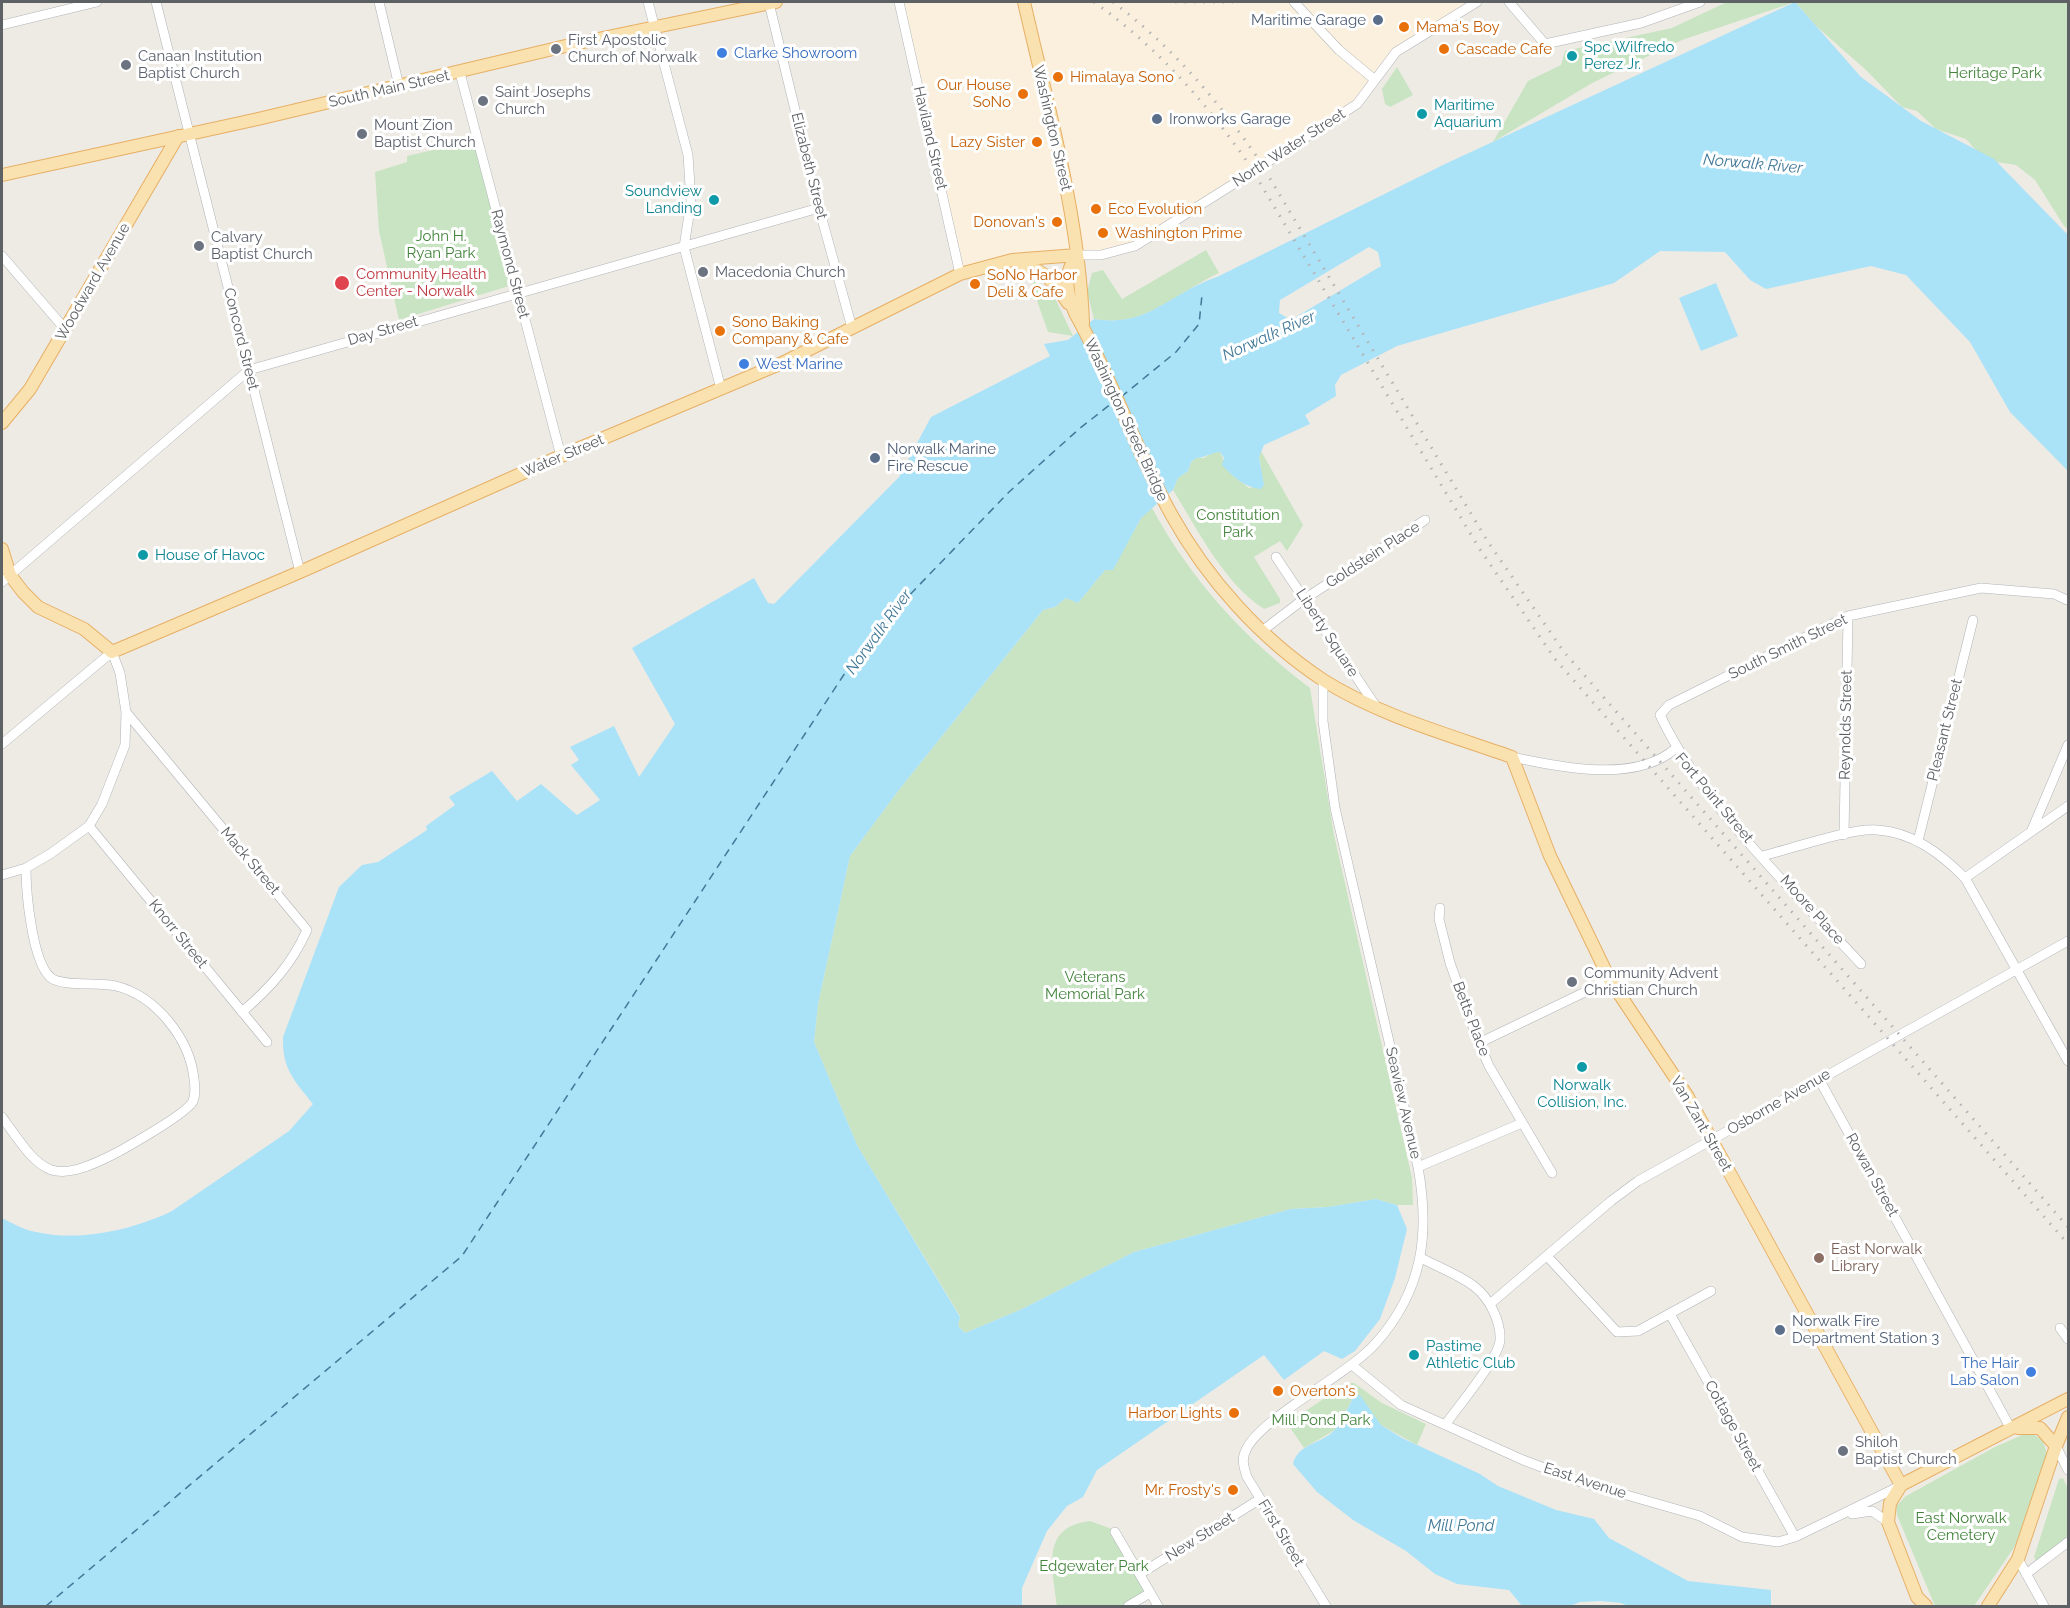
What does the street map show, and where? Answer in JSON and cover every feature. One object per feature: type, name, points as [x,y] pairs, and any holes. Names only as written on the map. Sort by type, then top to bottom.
[{"type":"main road","name":"South Main Street","points":[[2,175],[772,2]]},
{"type":"main road","name":"Washington Street","points":[[1024,2],[1070,206],[1083,327]]},
{"type":"main road","name":"Woodward Avenue","points":[[2,423],[30,389],[183,135]]},
{"type":"main road","name":"Water Street","points":[[112,652],[300,572],[561,456],[721,389],[852,328],[960,274],[1012,260],[1077,255]]},
{"type":"main road","name":"Washington Street","points":[[1077,255],[1068,266],[1067,278],[1069,300],[1083,327]]},
{"type":"main road","points":[[1012,260],[1040,270],[1050,277],[1075,313]]},
{"type":"main road","name":"Washington Street Bridge","points":[[1083,327],[1170,513]]},
{"type":"main road","name":"Liberty Square","points":[[1170,513],[1195,555],[1226,594],[1262,631],[1323,680]]},
{"type":"main road","points":[[2,549],[6,578],[38,607],[84,629],[112,652]]},
{"type":"main road","name":"Fort Point Street","points":[[1323,680],[1377,708],[1512,757]]},
{"type":"main road","name":"Van Zant Street","points":[[1512,757],[1550,856],[1610,980],[1688,1096],[1901,1485]]},
{"type":"main road","name":"East Avenue","points":[[1901,1485],[2068,1399]]},
{"type":"main road","points":[[1988,1606],[2018,1560],[2068,1417]]},
{"type":"main road","points":[[2011,1429],[2030,1426],[2040,1428],[2056,1446]]},
{"type":"main road","points":[[1901,1485],[1890,1503],[1888,1522],[1921,1603]]},
{"type":"street","points":[[2,25],[97,2]]},
{"type":"street","name":"Concord Street","points":[[156,2],[183,135],[249,370],[300,572]]},
{"type":"street","points":[[379,2],[399,86]]},
{"type":"street","points":[[648,2],[688,155],[691,202],[684,248],[721,389]]},
{"type":"street","name":"Elizabeth Street","points":[[772,2],[819,208],[852,328]]},
{"type":"street","name":"Haviland Street","points":[[899,2],[960,274]]},
{"type":"street","points":[[1294,2],[1339,50],[1375,80]]},
{"type":"street","name":"North Water Street","points":[[1077,255],[1101,255],[1135,246],[1357,104],[1396,52],[1477,2]]},
{"type":"street","points":[[1509,2],[1545,44],[1641,23],[1701,2]]},
{"type":"street","name":"Raymond Street","points":[[460,73],[561,456]]},
{"type":"street","name":"Day Street","points":[[6,578],[249,370],[819,208]]},
{"type":"street","points":[[2,256],[65,329]]},
{"type":"street","name":"Goldstein Place","points":[[1262,631],[1305,599],[1425,520]]},
{"type":"street","name":"Liberty Square","points":[[1276,557],[1377,708]]},
{"type":"street","name":"South Smith Street","points":[[1676,748],[1660,715],[1669,705],[1848,616],[1982,588],[2054,594],[2067,600]]},
{"type":"street","name":"Reynolds Street","points":[[1844,835],[1848,616]]},
{"type":"street","name":"Pleasant Street","points":[[1917,841],[1973,620]]},
{"type":"street","points":[[2,744],[112,652],[120,673],[126,712],[122,754],[112,783],[89,826],[26,868],[2,875]]},
{"type":"street","name":"Seaview Avenue","points":[[1243,1457],[1253,1439],[1268,1425],[1352,1365],[1376,1344],[1394,1320],[1410,1289],[1421,1258],[1424,1216],[1418,1167],[1335,808],[1323,721],[1323,680]]},
{"type":"street","name":"Mack Street","points":[[126,712],[307,930],[300,947],[273,985],[242,1012]]},
{"type":"street","points":[[2031,832],[2068,745]]},
{"type":"street","name":"Fort Point Street","points":[[1512,757],[1561,768],[1606,770],[1639,766],[1665,758],[1676,748],[1762,856],[1844,835],[1876,830],[1917,841],[1943,856],[1965,878],[2068,1061]]},
{"type":"street","points":[[1965,878],[2068,806]]},
{"type":"street","name":"Knorr Street","points":[[89,826],[267,1042]]},
{"type":"street","name":"Moore Place","points":[[1762,856],[1861,964]]},
{"type":"street","points":[[2,1117],[37,1164],[50,1170],[66,1171],[92,1164],[128,1146],[189,1107],[195,1094],[193,1070],[184,1042],[143,998],[117,987],[55,981],[45,972],[26,898],[26,868]]},
{"type":"street","name":"Betts Place","points":[[1440,908],[1439,919],[1450,963],[1479,1043],[1552,1173]]},
{"type":"street","name":"Osborne Avenue","points":[[1490,1304],[1627,1189],[2068,941]]},
{"type":"street","points":[[1479,1043],[1610,980]]},
{"type":"street","name":"Rowan Street","points":[[1819,1079],[2011,1429]]},
{"type":"street","points":[[1418,1167],[1522,1123]]},
{"type":"street","points":[[1547,1256],[1617,1332],[1638,1331],[1711,1291]]},
{"type":"street","points":[[1421,1258],[1473,1286],[1490,1304],[1500,1341],[1496,1355],[1444,1425]]},
{"type":"street","name":"Cottage Street","points":[[1670,1314],[1795,1537]]},
{"type":"street","points":[[2060,1328],[2068,1339]]},
{"type":"street","name":"East Avenue","points":[[1352,1365],[1401,1405],[1444,1425],[1571,1478],[1700,1516],[1742,1537],[1778,1542],[1795,1537],[1901,1485]]},
{"type":"street","points":[[2056,1446],[2068,1470]]},
{"type":"street","name":"First Street","points":[[1243,1457],[1247,1477],[1323,1606]]},
{"type":"street","name":"New Street","points":[[1140,1574],[1260,1499]]},
{"type":"street","name":"East Avenue","points":[[1833,1520],[1872,1510],[1888,1522]]},
{"type":"street","points":[[1115,1533],[1158,1606]]},
{"type":"street","points":[[2026,1574],[2068,1542]]},
{"type":"street","points":[[2018,1560],[2044,1606]]},
{"type":"street","points":[[1128,1606],[1150,1593]]},
{"type":"shaded area","points":[[899,2],[1477,2],[1396,52],[1357,104],[1135,246],[960,274]]},
{"type":"green space","points":[[1727,2],[1795,2],[1682,40],[1594,82],[1493,142],[1528,81],[1561,65],[1565,51],[1672,28]]},
{"type":"green space","name":"Heritage Park","points":[[1795,2],[2068,2],[2068,229],[2035,180],[2016,165],[1996,162],[1980,155],[1966,139],[1936,129],[1917,111],[1902,107],[1866,70],[1816,26]]},
{"type":"green space","points":[[1397,67],[1413,95],[1390,107],[1385,104],[1382,89]]},
{"type":"green space","name":"John H. Ryan Park","points":[[476,147],[512,285],[399,320],[379,231],[375,172],[407,162],[407,156],[442,148]]},
{"type":"green space","points":[[1206,250],[1219,273],[1145,314],[1129,319],[1094,319],[1087,292],[1092,273],[1103,270],[1122,299]]},
{"type":"green space","points":[[1032,276],[1053,294],[1073,336],[1048,332],[1035,295]]},
{"type":"green space","name":"Constitution Park","points":[[1261,451],[1303,525],[1287,551],[1280,541],[1254,557],[1280,599],[1280,603],[1264,609],[1249,598],[1224,570],[1173,490],[1178,478],[1188,471],[1191,462],[1213,452],[1220,452],[1229,472],[1249,488],[1264,485],[1259,458]]},
{"type":"green space","name":"Veterans Memorial Park","points":[[1152,508],[1184,560],[1221,607],[1263,649],[1310,688],[1334,835],[1412,1178],[1413,1205],[1397,1205],[1376,1199],[1328,1207],[1291,1209],[1134,1252],[1022,1309],[965,1333],[958,1326],[960,1316],[857,1145],[814,1042],[818,1004],[850,856],[898,791],[1043,610],[1055,607],[1066,598],[1078,603],[1105,570],[1113,569],[1141,518]]},
{"type":"green space","name":"Mill Pond Park","points":[[1348,1383],[1354,1383],[1382,1403],[1426,1424],[1417,1445],[1381,1425],[1355,1395],[1335,1430],[1304,1448],[1287,1423]]},
{"type":"green space","name":"East Norwalk Cemetery","points":[[2029,1432],[2043,1440],[2047,1454],[2015,1546],[1974,1606],[1935,1606],[1897,1515],[1896,1506],[1906,1496],[1995,1447]]},
{"type":"green space","points":[[2063,1478],[2068,1489],[2068,1536],[2036,1561],[2034,1557],[2059,1479]]},
{"type":"green space","name":"Edgewater Park","points":[[1090,1521],[1120,1532],[1154,1590],[1127,1606],[1057,1606],[1052,1565],[1056,1541],[1063,1532],[1074,1525]]},
{"type":"water","name":"Norwalk River","points":[[1795,2],[1861,77],[1921,121],[1994,159],[2068,235],[2068,471],[2010,412],[1970,342],[1906,275],[1871,266],[1766,289],[1750,280],[1725,252],[1660,251],[1614,283],[1397,346],[1341,375],[1335,385],[1336,396],[1305,415],[1310,424],[1264,445],[1259,457],[1264,485],[1261,489],[1245,484],[1231,474],[1222,465],[1224,458],[1220,452],[1196,458],[1191,462],[1188,471],[1178,478],[1173,490],[1141,518],[1113,570],[1105,570],[1078,603],[1066,598],[1055,607],[1043,610],[898,791],[850,856],[818,1004],[814,1042],[857,1145],[960,1317],[958,1326],[965,1333],[1022,1309],[1134,1252],[1291,1209],[1328,1207],[1376,1199],[1397,1205],[1407,1229],[1395,1278],[1380,1319],[1355,1351],[1342,1359],[1324,1351],[1284,1380],[1264,1355],[1097,1470],[1083,1497],[1067,1506],[1047,1531],[1022,1588],[1022,1606],[2,1606],[2,1218],[32,1231],[70,1236],[106,1232],[140,1224],[172,1211],[289,1131],[313,1104],[290,1074],[283,1048],[283,1037],[339,887],[362,865],[378,862],[427,830],[426,826],[455,805],[449,797],[492,771],[517,801],[541,784],[577,815],[600,800],[571,765],[579,760],[570,747],[614,726],[639,777],[675,724],[632,648],[754,578],[768,603],[774,604],[899,477],[931,417],[1050,356],[1044,344],[1068,340],[1094,319],[1113,320],[1144,314],[1200,284],[1445,164]]},
{"type":"water","points":[[1716,283],[1738,336],[1701,351],[1679,298]]},
{"type":"water","name":"Mill Pond","points":[[1355,1395],[1360,1395],[1381,1425],[1402,1438],[1480,1474],[1498,1486],[1556,1510],[1594,1519],[1609,1538],[1688,1581],[1771,1590],[1771,1606],[1628,1606],[1600,1601],[1580,1602],[1570,1606],[1522,1606],[1509,1590],[1457,1584],[1435,1574],[1406,1551],[1353,1520],[1317,1492],[1293,1464],[1298,1453],[1303,1449],[1333,1432]]},
{"type":"pier","points":[[1369,247],[1378,252],[1381,266],[1291,320],[1279,313],[1280,300]]},
{"type":"ferry route","points":[[1121,397],[1176,352],[1199,324],[1202,295]]},
{"type":"ferry route","points":[[46,1606],[462,1256],[868,638],[1009,492],[1079,429],[1112,403]]},
{"type":"railway","points":[[1094,2],[1159,56],[1197,96],[1232,140],[1479,548],[1555,659],[2068,1244]]},
{"type":"railway","points":[[1113,2],[1173,54],[1208,93],[1257,157],[1488,542],[1564,652],[2068,1227]]},
{"type":"railway","points":[[1175,2],[1233,2]]},
{"type":"place","name":"Maritime Garage","points":[[1378,20]]},
{"type":"place","name":"Mama's Boy","points":[[1404,27]]},
{"type":"place","name":"First Apostolic Church of Norwalk","points":[[556,49]]},
{"type":"place","name":"Cascade Cafe","points":[[1444,49]]},
{"type":"place","name":"Clarke Showroom","points":[[722,53]]},
{"type":"place","name":"Spc Wilfredo Perez Jr.","points":[[1572,56]]},
{"type":"place","name":"Canaan Institution Baptist Church","points":[[126,65]]},
{"type":"place","name":"Himalaya Sono","points":[[1058,77]]},
{"type":"place","name":"Our House SoNo","points":[[1023,94]]},
{"type":"place","name":"Saint Josephs Church","points":[[483,101]]},
{"type":"place","name":"Maritime Aquarium","points":[[1422,114]]},
{"type":"place","name":"Ironworks Garage","points":[[1157,119]]},
{"type":"place","name":"Mount Zion Baptist Church","points":[[362,134]]},
{"type":"place","name":"Lazy Sister","points":[[1037,142]]},
{"type":"place","name":"Soundview Landing","points":[[714,200]]},
{"type":"place","name":"Eco Evolution","points":[[1096,209]]},
{"type":"place","name":"Donovan's","points":[[1057,222]]},
{"type":"place","name":"Washington Prime","points":[[1103,233]]},
{"type":"place","name":"Calvary Baptist Church","points":[[199,246]]},
{"type":"place","name":"Macedonia Church","points":[[703,272]]},
{"type":"place","name":"Community Health Center - Norwalk","points":[[342,283]]},
{"type":"place","name":"SoNo Harbor Deli & Cafe","points":[[975,284]]},
{"type":"place","name":"Sono Baking Company & Cafe","points":[[720,331]]},
{"type":"place","name":"West Marine","points":[[744,364]]},
{"type":"place","name":"Norwalk Marine Fire Rescue","points":[[875,458]]},
{"type":"place","name":"House of Havoc","points":[[143,555]]},
{"type":"place","name":"Community Advent Christian Church","points":[[1572,982]]},
{"type":"place","name":"Norwalk Collision, Inc.","points":[[1582,1067]]},
{"type":"place","name":"East Norwalk Library","points":[[1819,1258]]},
{"type":"place","name":"Norwalk Fire Department Station 3","points":[[1780,1330]]},
{"type":"place","name":"Pastime Athletic Club","points":[[1414,1355]]},
{"type":"place","name":"The Hair Lab Salon","points":[[2031,1372]]},
{"type":"place","name":"Overton's","points":[[1278,1391]]},
{"type":"place","name":"Harbor Lights","points":[[1234,1413]]},
{"type":"place","name":"Shiloh Baptist Church","points":[[1843,1451]]},
{"type":"place","name":"Mr. Frosty's","points":[[1233,1490]]}]
